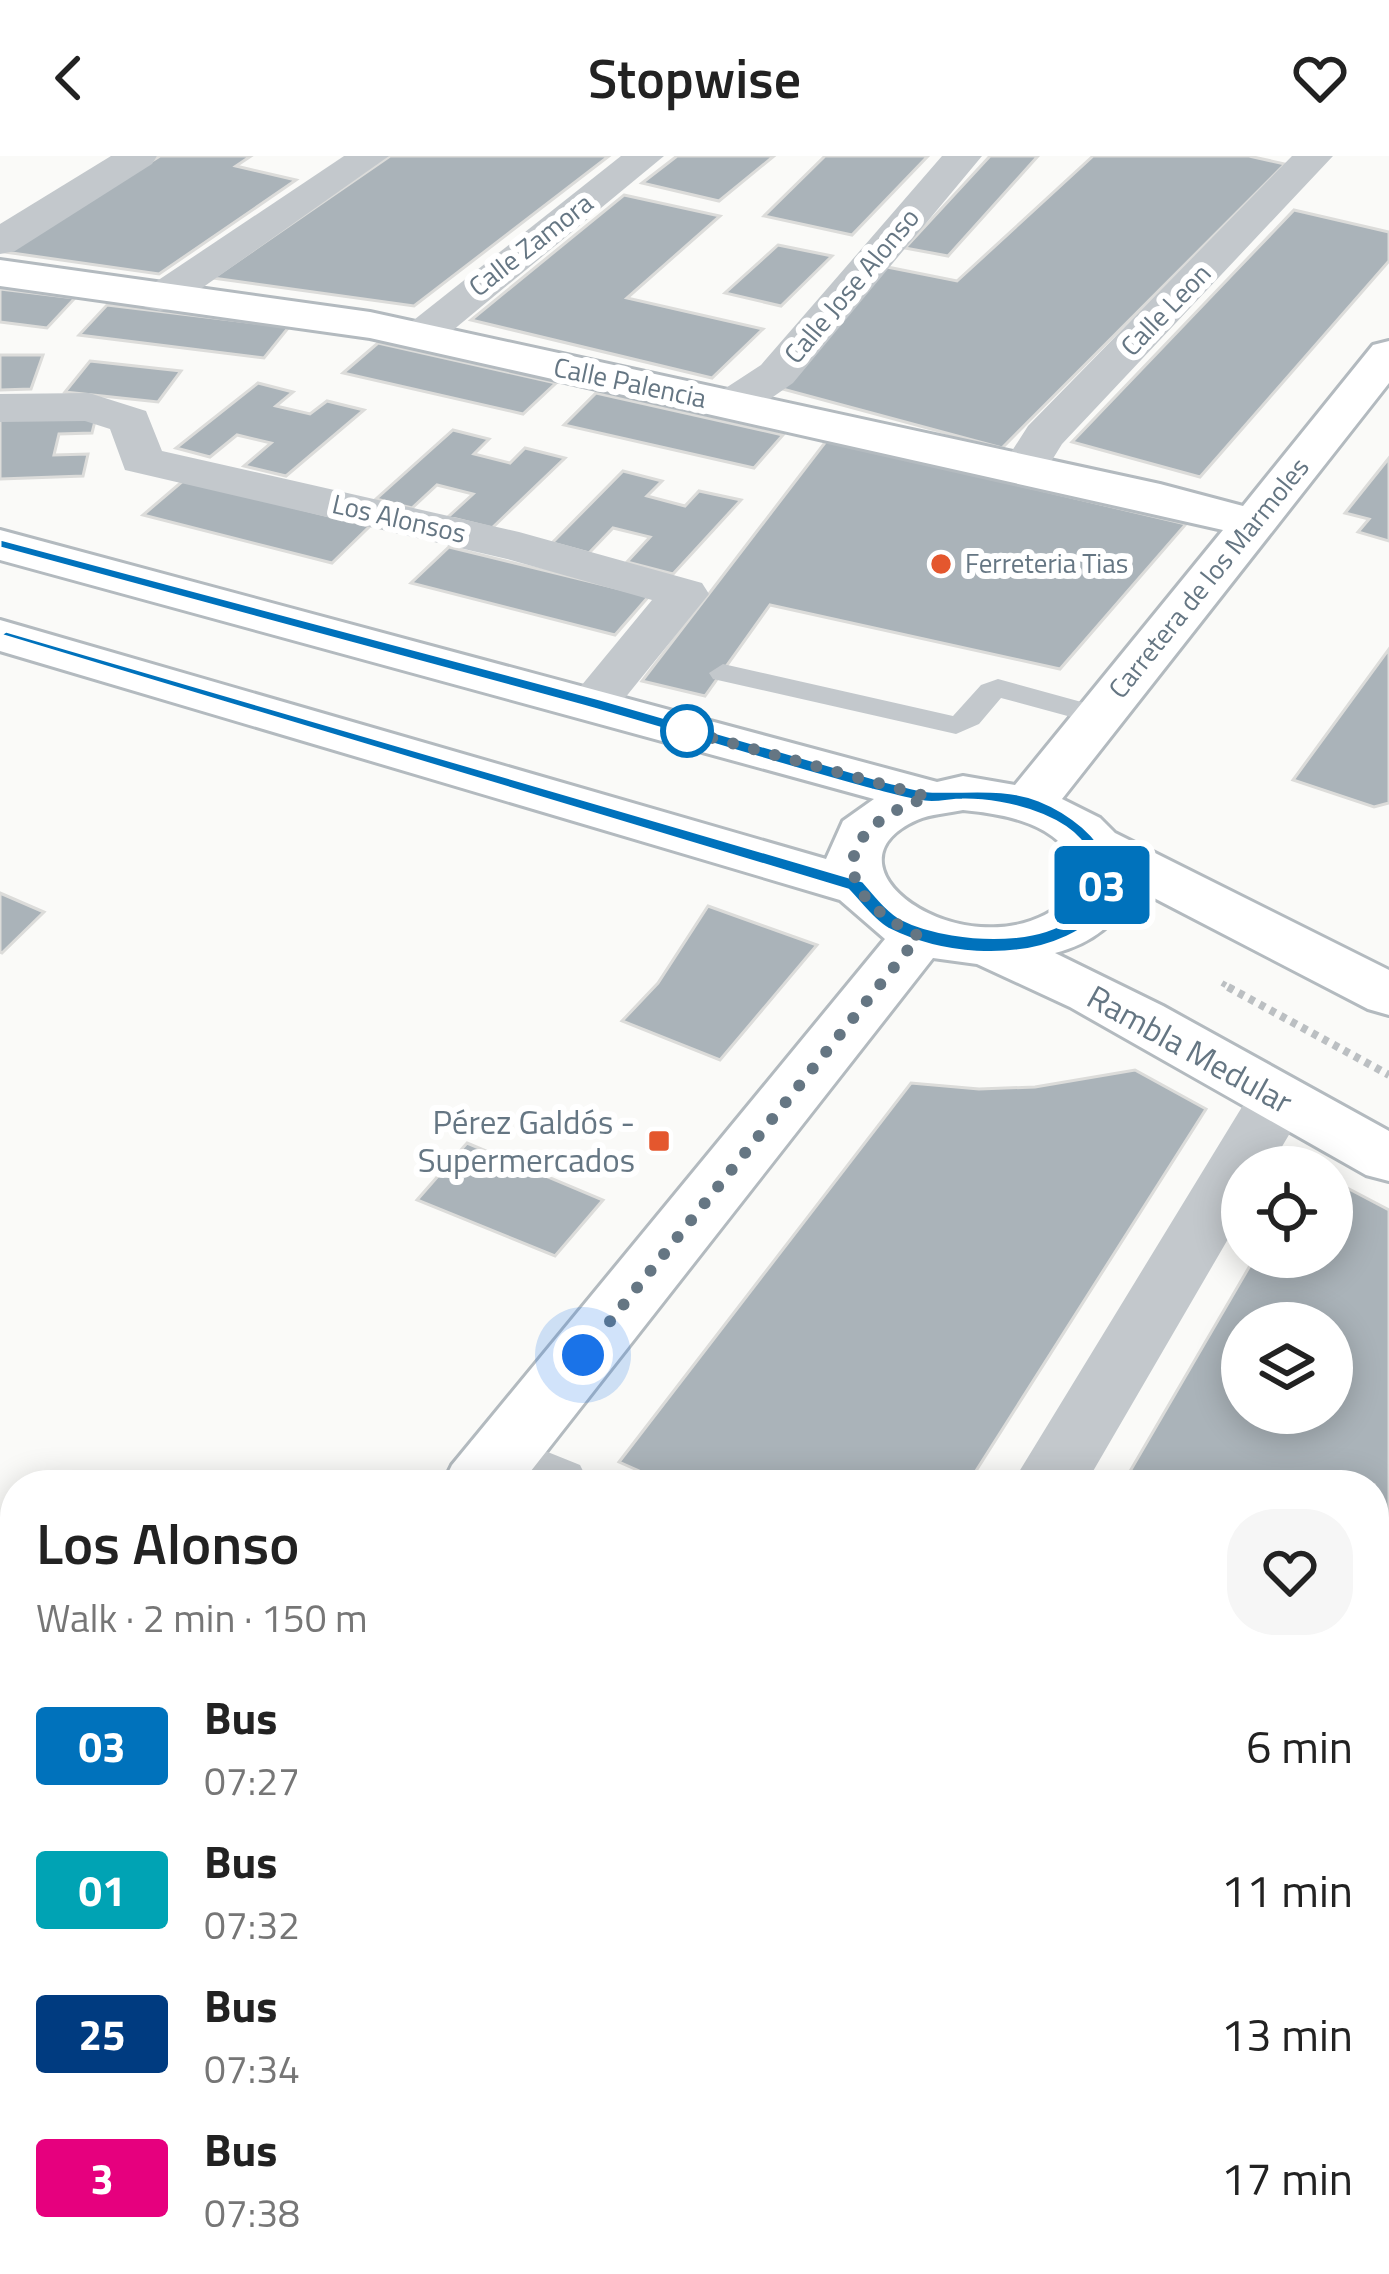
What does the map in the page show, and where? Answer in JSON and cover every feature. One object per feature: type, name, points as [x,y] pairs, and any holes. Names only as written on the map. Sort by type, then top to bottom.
[{"type":"main road","name":"Calle Palencia","points":[[0,273],[420,336],[1024,468],[1255,524]]},
{"type":"main road","name":"Carretera de los Marmoles","points":[[1030,803],[1389,354]]},
{"type":"main road","points":[[0,544],[929,797]]},
{"type":"main road","points":[[0,635],[856,886],[891,922],[919,936],[988,947],[1028,943],[1062,932],[1087,914],[1101,892],[1103,868],[1093,844]]},
{"type":"main road","points":[[856,886],[851,863],[857,841],[873,822],[898,807],[929,797],[980,794],[1030,803],[1078,828],[1093,844],[1389,994]]},
{"type":"main road","points":[[515,1470],[919,936]]},
{"type":"main road","name":"Rambla Medular","points":[[988,947],[1167,1031],[1389,1159]]},
{"type":"street","points":[[0,242],[138,156]]},
{"type":"street","points":[[160,298],[370,156]]},
{"type":"street","name":"Calle Zamora","points":[[420,336],[644,156]]},
{"type":"street","name":"Calle Jose Alonso","points":[[731,405],[777,374],[963,156]]},
{"type":"street","name":"Calle Leon","points":[[1024,468],[1044,436],[1314,156]]},
{"type":"street","name":"Los Alonsos","points":[[0,408],[89,407],[130,421],[142,460],[519,548],[684,594],[649,654],[593,703]]},
{"type":"street","points":[[1056,1470],[1278,1099]]},
{"type":"lane","points":[[723,673],[956,725],[967,722],[998,688],[1097,715]]},
{"type":"path","points":[[1222,983],[1389,1075]]},
{"type":"building","points":[[160,156],[251,156],[236,166],[296,180],[159,274],[5,252]]},
{"type":"building","points":[[390,156],[609,156],[414,306],[213,278]]},
{"type":"building","points":[[677,156],[774,156],[719,201],[642,183]]},
{"type":"building","points":[[825,156],[928,156],[852,235],[764,216]]},
{"type":"building","points":[[990,156],[1038,156],[948,256],[905,248]]},
{"type":"building","points":[[1093,156],[1249,156],[1285,164],[1002,448],[775,387],[887,267],[957,281]]},
{"type":"building","points":[[624,195],[720,216],[627,298],[763,329],[712,378],[471,320]]},
{"type":"building","points":[[1294,210],[1389,232],[1389,261],[1200,477],[1072,442]]},
{"type":"building","points":[[778,245],[832,256],[781,306],[725,293]]},
{"type":"building","points":[[0,289],[75,298],[47,328],[0,322]]},
{"type":"building","points":[[107,305],[289,327],[264,358],[79,335]]},
{"type":"building","points":[[378,343],[556,383],[523,414],[343,373]]},
{"type":"building","points":[[0,355],[43,355],[31,389],[0,390]]},
{"type":"building","points":[[90,361],[181,371],[158,402],[65,392]]},
{"type":"building","points":[[258,383],[293,392],[276,406],[310,414],[327,401],[364,410],[286,476],[244,466],[271,443],[237,435],[210,457],[176,448]]},
{"type":"building","points":[[596,393],[783,435],[754,468],[564,425]]},
{"type":"building","points":[[97,413],[92,433],[59,434],[54,455],[88,454],[83,476],[0,479],[0,416]]},
{"type":"building","points":[[453,430],[489,439],[474,454],[510,463],[525,448],[565,458],[492,528],[448,517],[473,494],[437,485],[412,508],[376,499]]},
{"type":"building","name":"Ferreteria Tias","points":[[827,440],[1186,524],[1060,669],[770,605],[705,696],[642,681]]},
{"type":"building","points":[[1389,458],[1389,541],[1358,532],[1369,519],[1345,513]]},
{"type":"building","points":[[623,471],[662,481],[647,496],[685,506],[699,491],[741,500],[673,574],[627,562],[650,537],[613,528],[589,553],[552,543]]},
{"type":"building","points":[[184,480],[370,526],[332,563],[143,515]]},
{"type":"building","points":[[449,547],[649,596],[615,635],[411,583]]},
{"type":"building","points":[[1389,649],[1389,803],[1374,807],[1293,780]]},
{"type":"building","points":[[0,893],[44,912],[2,953],[0,952]]},
{"type":"building","points":[[708,906],[817,945],[720,1060],[622,1021],[658,983]]},
{"type":"building","points":[[1135,1070],[1206,1109],[977,1470],[637,1470],[619,1462],[911,1083],[979,1089],[1035,1087]]},
{"type":"building","points":[[467,1143],[603,1200],[555,1256],[417,1200]]},
{"type":"building","points":[[1353,1191],[1389,1210],[1389,1470],[1131,1470],[1221,1315],[1221,1434],[1353,1434],[1353,1302],[1229,1302],[1243,1278],[1353,1278]]},
{"type":"bus line","name":"03","points":[[0,545],[593,703],[879,785],[929,797],[997,796],[1030,803],[1078,828],[1093,844],[1103,868],[1101,892],[1087,914],[1062,932],[1028,943],[952,944],[919,936],[891,922],[856,886],[0,635]]},
{"type":"place","name":"Ferreteria Tias","points":[[941,564]]},
{"type":"place","name":"Pérez Galdós - Supermercados","points":[[659,1141]]},
{"type":"route","points":[[583,1355],[919,936],[870,905],[856,886],[851,863],[857,841],[873,822],[929,797],[879,785],[676,728],[687,731]]}]
